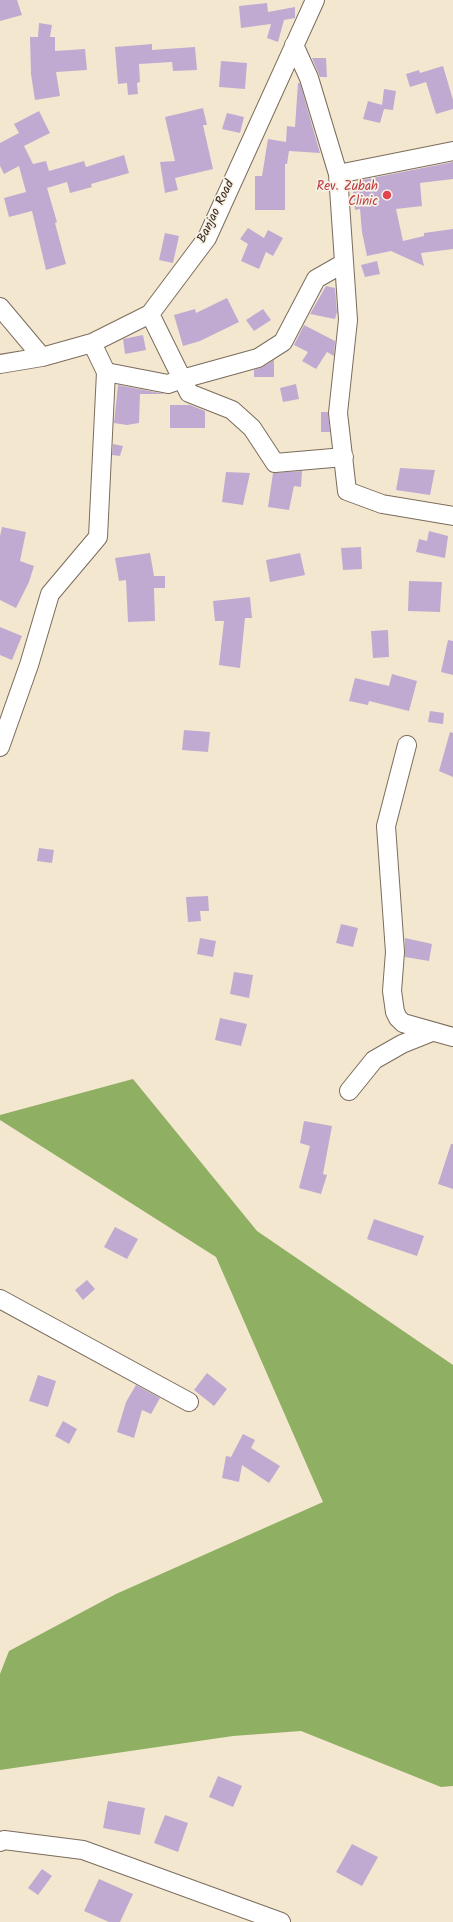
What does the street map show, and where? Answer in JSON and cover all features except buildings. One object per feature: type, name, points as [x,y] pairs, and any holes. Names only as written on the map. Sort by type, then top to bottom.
[{"type":"street","name":"Banjao Road","points":[[0,364],[42,357],[92,343],[150,314],[207,238],[315,0]]},
{"type":"street","points":[[294,45],[309,78],[338,174],[348,320],[338,412],[347,491],[382,504],[453,516]]},
{"type":"street","points":[[338,174],[453,151]]},
{"type":"street","points":[[106,372],[168,384],[258,358],[283,342],[316,279],[344,263]]},
{"type":"street","points":[[0,307],[42,357]]},
{"type":"street","points":[[150,314],[189,392],[232,410],[252,428],[275,463],[344,457]]},
{"type":"street","points":[[0,747],[29,664],[50,594],[98,537],[106,372],[92,343]]},
{"type":"street","points":[[407,745],[386,826],[394,952],[392,991],[395,1012],[403,1023],[453,1037]]},
{"type":"street","points":[[349,1091],[374,1060],[402,1044],[432,1032]]},
{"type":"street","points":[[0,1299],[189,1402]]},
{"type":"street","points":[[0,1842],[4,1840],[83,1850],[281,1922]]},
{"type":"green space","points":[[133,1079],[257,1231],[453,1365],[453,1786],[441,1787],[301,1731],[233,1736],[0,1770],[0,1674],[9,1651],[116,1594],[323,1502],[216,1257],[0,1120],[0,1115]]},
{"type":"place","name":"Rev. Zubah Clinic","points":[[387,195]]}]
